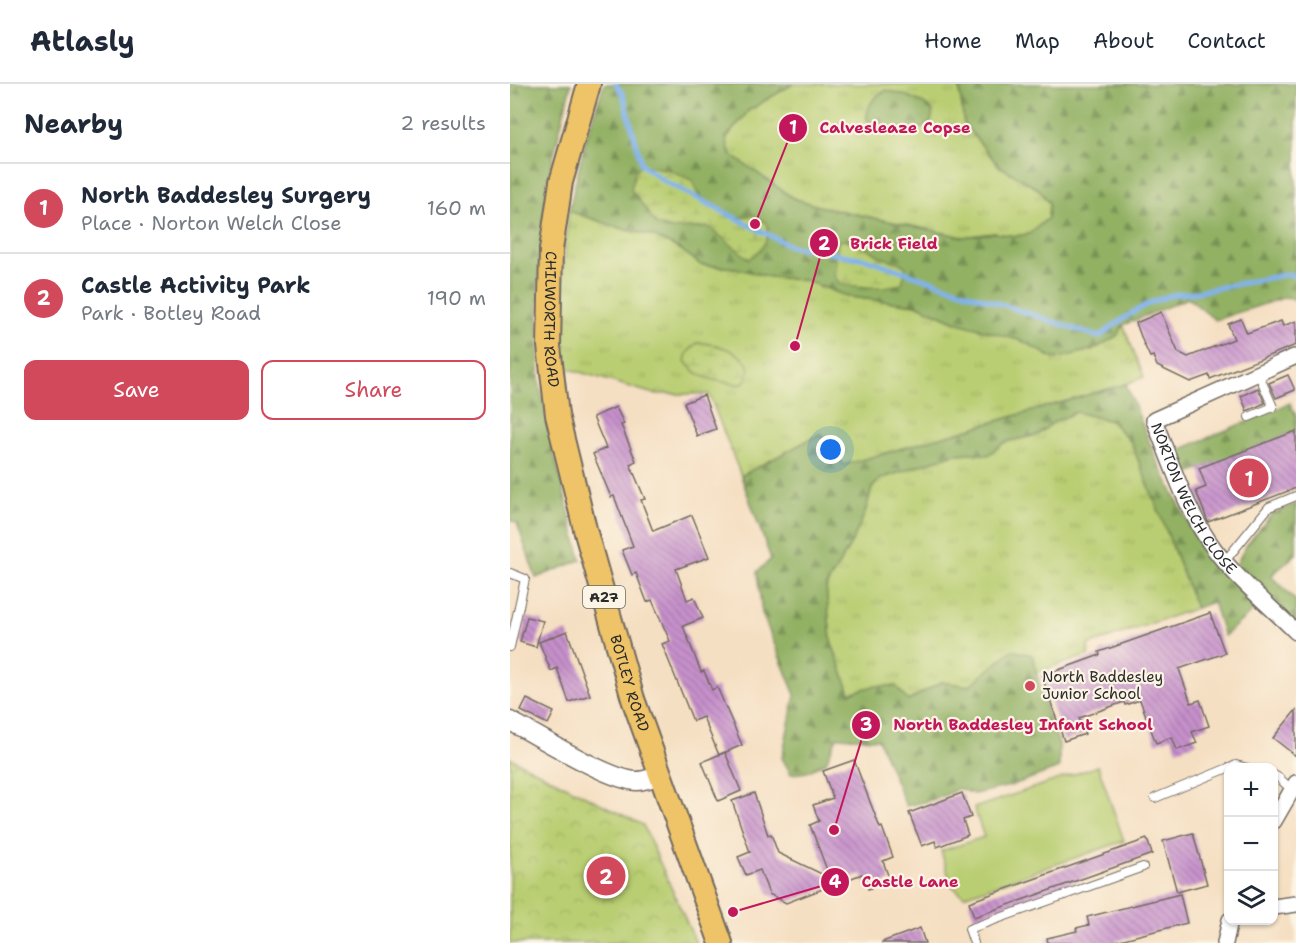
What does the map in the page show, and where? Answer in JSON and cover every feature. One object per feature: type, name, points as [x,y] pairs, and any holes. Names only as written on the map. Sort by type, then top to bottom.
[{"type":"main road","name":"CHILWORTH ROAD","points":[[557,415],[549,346],[551,250],[561,182],[589,84]]},
{"type":"main road","name":"BOTLEY ROAD","points":[[557,415],[625,672],[721,943]]},
{"type":"street","name":"NORTON WELCH CLOSE","points":[[1294,357],[1154,420],[1197,523],[1225,561],[1296,632]]},
{"type":"street","points":[[510,721],[624,779],[639,782],[660,775]]},
{"type":"street","points":[[1276,817],[1294,786]]},
{"type":"street","points":[[1278,906],[1296,904]]},
{"type":"street","points":[[1225,943],[1229,925]]},
{"type":"lane","points":[[1249,417],[1273,406],[1258,373]]},
{"type":"lane","points":[[1225,561],[1269,507],[1296,496]]},
{"type":"lane","points":[[510,573],[525,579],[510,647]]},
{"type":"lane","points":[[1155,798],[1224,770]]},
{"type":"lane","points":[[1278,777],[1294,786]]},
{"type":"lane","points":[[974,943],[969,930],[1143,867]]},
{"type":"green space","points":[[510,84],[571,84],[547,182],[538,289],[539,381],[553,449],[581,560],[536,578],[517,523],[510,520]]},
{"type":"green space","points":[[604,84],[793,84],[749,110],[726,138],[730,154],[793,198],[818,206],[963,237],[994,233],[1016,236],[1029,234],[1048,218],[1049,203],[1040,190],[999,166],[964,124],[959,84],[1296,84],[1296,300],[1286,297],[1215,320],[1188,298],[1123,325],[1117,336],[1095,349],[1055,359],[1022,341],[959,323],[918,305],[849,297],[805,280],[770,277],[736,268],[701,265],[680,249],[651,235],[626,230],[569,211],[586,138]]},
{"type":"green space","points":[[793,84],[959,84],[964,124],[999,166],[1040,190],[1049,203],[1048,218],[1029,234],[1016,236],[994,233],[963,237],[818,206],[793,198],[730,154],[726,138],[749,110]]},
{"type":"green space","points":[[885,90],[899,93],[928,107],[933,111],[931,122],[922,128],[878,128],[867,120],[868,110],[874,99]]},
{"type":"green space","points":[[642,165],[670,170],[693,181],[700,199],[737,218],[754,215],[767,224],[768,230],[764,244],[749,259],[709,227],[673,229],[657,225],[631,189],[635,171]]},
{"type":"green space","points":[[569,211],[626,230],[651,235],[680,249],[701,265],[736,268],[770,277],[805,280],[849,297],[918,305],[959,323],[1022,340],[1054,359],[1117,336],[1123,325],[1144,377],[844,465],[820,434],[741,476],[709,394],[654,394],[559,366],[559,315]]},
{"type":"green space","points":[[843,240],[867,248],[883,258],[906,267],[902,284],[870,287],[839,283],[834,275],[838,242]]},
{"type":"green space","points":[[697,343],[719,346],[740,356],[749,367],[746,380],[740,385],[709,379],[690,368],[685,361],[687,353]]},
{"type":"green space","points":[[1126,384],[1157,461],[1201,547],[1256,608],[1224,636],[1213,602],[1196,608],[1131,442],[1111,421],[1076,412],[1054,422],[1037,435],[1005,442],[988,455],[954,454],[880,479],[872,488],[865,513],[852,542],[826,586],[831,641],[850,693],[874,686],[896,686],[908,701],[941,682],[969,686],[1012,650],[1032,655],[1047,713],[1059,744],[1059,768],[1010,786],[974,794],[958,788],[940,797],[906,806],[878,739],[837,737],[826,762],[807,772],[791,774],[782,758],[795,695],[762,613],[757,572],[771,559],[741,476],[820,434],[844,465]]},
{"type":"green space","points":[[1290,403],[1296,416],[1296,431],[1186,474],[1175,452]]},
{"type":"green space","points":[[1076,412],[1111,421],[1131,442],[1196,608],[1088,645],[1089,655],[1037,672],[1032,655],[1012,651],[969,686],[941,682],[908,701],[874,686],[850,693],[831,641],[826,586],[852,542],[865,513],[872,488],[880,479],[954,454],[988,455],[1005,442],[1037,435],[1054,422]]},
{"type":"green space","points":[[1296,504],[1296,554],[1271,576],[1296,601],[1296,624],[1236,565],[1246,546],[1272,514]]},
{"type":"green space","points":[[510,758],[643,825],[696,943],[510,943]]},
{"type":"green space","points":[[1098,766],[1124,841],[964,896],[952,886],[941,851],[984,837],[974,808]]},
{"type":"building","points":[[1161,312],[1178,352],[1188,357],[1234,339],[1228,324],[1241,319],[1247,333],[1281,321],[1283,326],[1296,321],[1296,345],[1210,379],[1209,375],[1190,382],[1157,366],[1143,342],[1136,323]]},
{"type":"building","points":[[1288,375],[1295,390],[1276,398],[1269,383]]},
{"type":"building","points":[[1258,388],[1265,403],[1247,411],[1241,396]]},
{"type":"building","points":[[704,395],[716,429],[697,436],[684,403]]},
{"type":"building","points":[[616,407],[636,461],[630,464],[645,499],[641,500],[653,531],[692,515],[709,557],[676,569],[687,600],[694,597],[703,618],[683,626],[701,672],[704,671],[712,690],[717,687],[742,745],[719,755],[703,717],[693,721],[662,644],[670,641],[652,600],[647,602],[636,573],[632,575],[622,550],[633,546],[614,496],[611,497],[593,454],[606,448],[593,417]]},
{"type":"building","points":[[1296,431],[1296,488],[1208,522],[1196,491],[1206,487],[1199,468]]},
{"type":"building","points":[[1210,613],[1225,653],[1179,669],[1191,703],[1200,700],[1209,726],[1192,732],[1197,743],[1177,750],[1172,737],[1156,743],[1140,700],[1125,705],[1124,702],[1079,718],[1085,734],[1064,741],[1042,676],[1100,655],[1099,652]]},
{"type":"building","points":[[527,617],[543,621],[536,647],[520,642]]},
{"type":"building","points":[[567,631],[590,695],[569,702],[557,668],[551,671],[539,642]]},
{"type":"building","points":[[527,699],[554,712],[548,724],[521,711]]},
{"type":"building","points":[[1296,710],[1296,756],[1273,738]]},
{"type":"building","points":[[725,752],[741,791],[718,801],[702,762]]},
{"type":"building","points":[[854,760],[893,857],[883,861],[890,881],[868,889],[862,874],[786,903],[769,894],[760,870],[746,875],[738,857],[750,852],[732,801],[754,793],[768,835],[771,834],[778,853],[830,878],[810,825],[819,821],[813,805],[833,798],[823,771]]},
{"type":"building","points":[[962,793],[971,817],[963,820],[968,835],[937,847],[935,841],[922,846],[909,813]]},
{"type":"building","points":[[1193,833],[1207,884],[1177,892],[1163,841]]},
{"type":"building","points":[[1147,839],[1152,854],[974,917],[969,902]]},
{"type":"building","points":[[1180,894],[1187,923],[1108,943],[1048,943],[1047,938],[1077,931],[1076,928],[1089,925],[1087,917]]},
{"type":"building","points":[[920,928],[925,943],[882,943],[882,942]]},
{"type":"waterway","points":[[616,84],[623,95],[642,165],[664,181],[790,246],[866,259],[1099,337],[1130,314],[1166,297],[1289,274],[1296,277]]},
{"type":"place","name":"Calvesleaze Copse","points":[[755,224]]},
{"type":"place","name":"Brick Field","points":[[795,346]]},
{"type":"place","name":"North Baddesley Surgery","points":[[1249,478]]},
{"type":"place","name":"North Baddesley Junior School","points":[[1030,686]]},
{"type":"place","name":"North Baddesley Infant School","points":[[834,830]]},
{"type":"place","name":"Castle Activity Park","points":[[606,876]]},
{"type":"place","name":"Castle Lane","points":[[733,912]]}]
